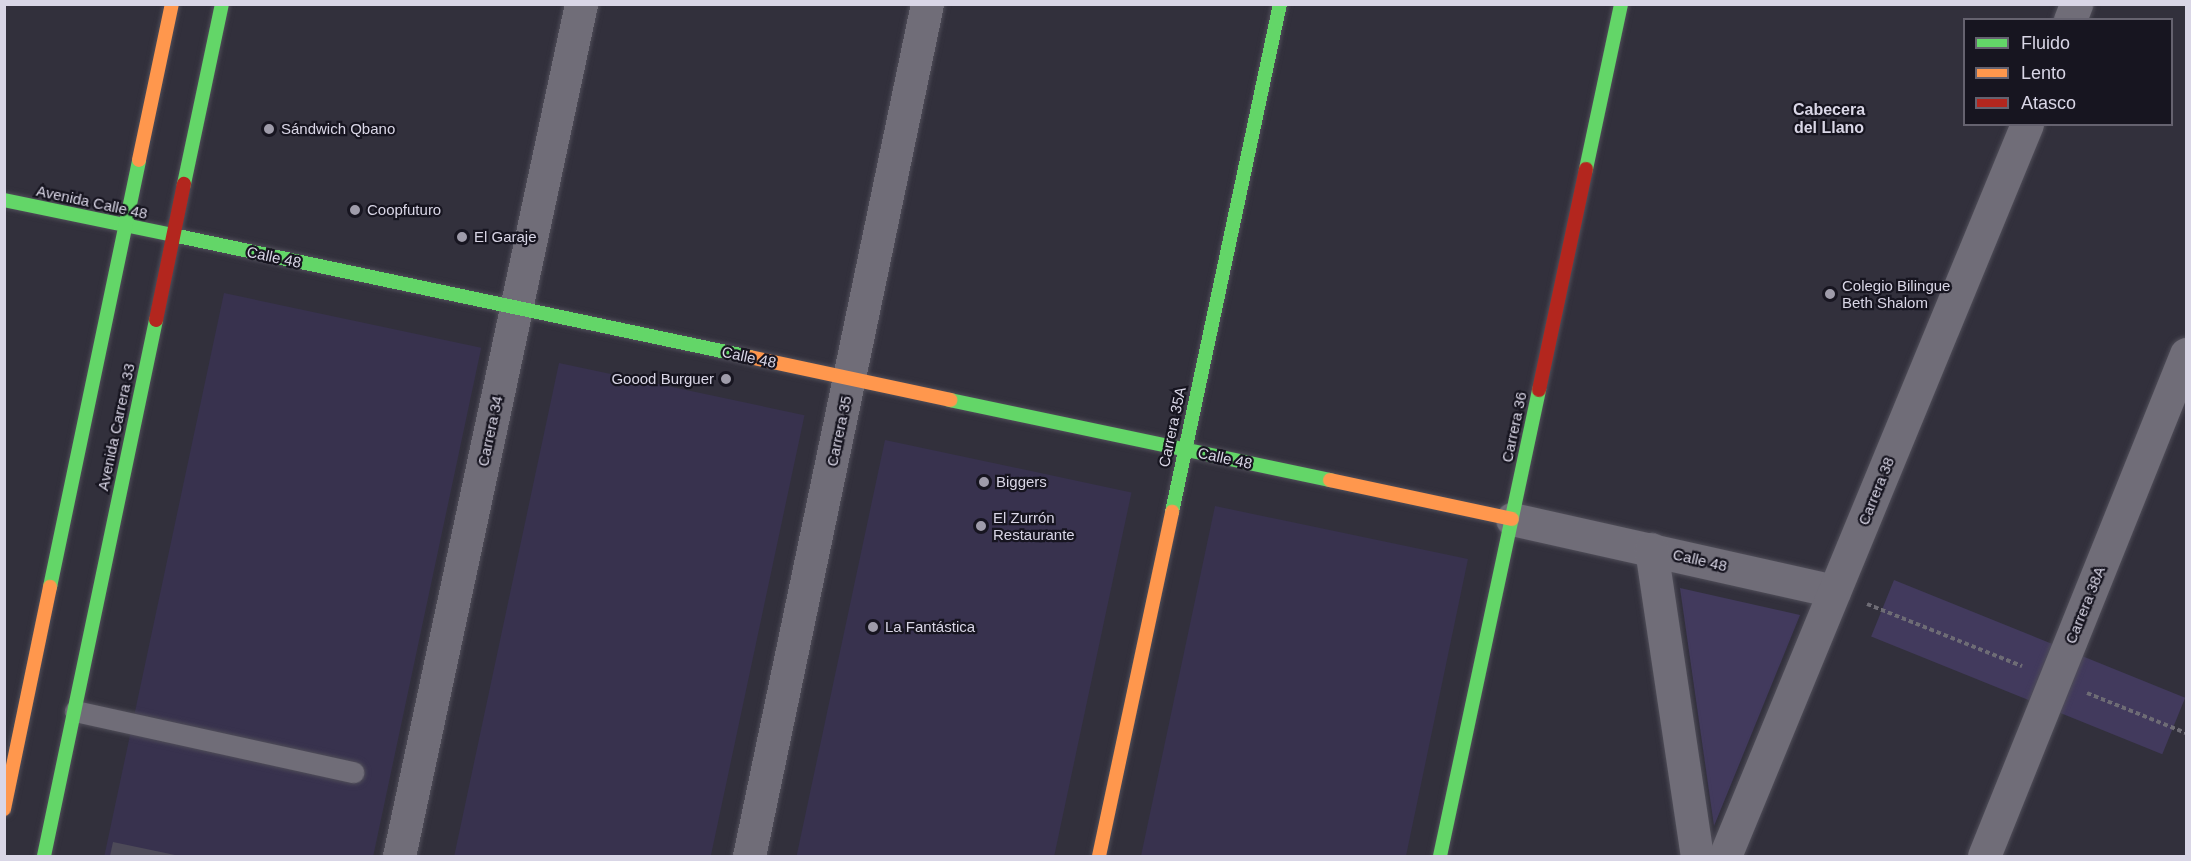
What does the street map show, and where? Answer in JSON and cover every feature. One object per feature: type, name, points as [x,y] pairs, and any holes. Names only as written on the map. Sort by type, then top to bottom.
[{"type":"street","points":[[4,809],[9,766],[172,4]]},
{"type":"street","name":"Avenida Carrera 33","points":[[44,856],[222,4]]},
{"type":"street","name":"Carrera 34","points":[[399,856],[581,4]]},
{"type":"street","name":"Carrera 35","points":[[749,856],[927,4]]},
{"type":"street","name":"Carrera 35A","points":[[1099,856],[1280,4]]},
{"type":"street","name":"Carrera 36","points":[[1440,856],[1621,4]]},
{"type":"street","name":"Carrera 38","points":[[1725,856],[2026,126]]},
{"type":"street","name":"Avenida Calle 48","points":[[4,200],[173,235]]},
{"type":"street","name":"Calle 48","points":[[173,235],[1512,519],[1834,591]]},
{"type":"street","name":"Carrera 38A","points":[[1984,856],[2187,354]]},
{"type":"street","points":[[1651,549],[1697,856]]},
{"type":"lane","points":[[75,711],[353,772]]},
{"type":"path","points":[[1834,591],[2187,733]]},
{"type":"shaded area","points":[[224,293],[481,348],[373,856],[104,856]]},
{"type":"shaded area","points":[[559,363],[805,415],[711,856],[454,856]]},
{"type":"shaded area","points":[[885,440],[1131,492],[1054,856],[797,856]]},
{"type":"shaded area","points":[[1215,506],[1468,559],[1406,856],[1141,856]]},
{"type":"shaded area","points":[[1894,580],[2185,698],[2162,754],[1871,637]]},
{"type":"shaded area","points":[[1680,588],[1800,615],[1714,826]]},
{"type":"building","points":[[113,842],[175,855],[110,856]]},
{"type":"traffic: fast","points":[[184,184],[222,4]]},
{"type":"traffic: fast","points":[[1172,512],[1280,4]]},
{"type":"traffic: fast","points":[[1586,169],[1621,4]]},
{"type":"traffic: fast","points":[[50,587],[139,160]]},
{"type":"traffic: fast","points":[[4,200],[173,235]]},
{"type":"traffic: fast","points":[[173,235],[750,357]]},
{"type":"traffic: fast","points":[[44,856],[156,320]]},
{"type":"traffic: fast","points":[[1440,856],[1539,390]]},
{"type":"traffic: fast","points":[[950,400],[1330,480]]},
{"type":"traffic: slow","points":[[139,160],[172,4]]},
{"type":"traffic: slow","points":[[750,357],[950,400]]},
{"type":"traffic: slow","points":[[1330,480],[1512,519]]},
{"type":"traffic: slow","points":[[1099,856],[1172,512]]},
{"type":"traffic: slow","points":[[4,809],[50,587]]},
{"type":"traffic: jam","points":[[1539,390],[1586,169]]},
{"type":"traffic: jam","points":[[156,320],[184,184]]},
{"type":"place","name":"Sándwich Qbano","points":[[269,129]]},
{"type":"place","name":"Coopfuturo","points":[[355,210]]},
{"type":"place","name":"El Garaje","points":[[462,237]]},
{"type":"place","name":"Colegio Bilingue Beth Shalom","points":[[1830,294]]},
{"type":"place","name":"Goood Burguer","points":[[726,379]]},
{"type":"place","name":"Biggers","points":[[984,482]]},
{"type":"place","name":"El Zurrón Restaurante","points":[[981,526]]},
{"type":"place","name":"La Fantástica","points":[[873,627]]},
{"type":"district","name":"Cabecera del Llano","points":[[1829,119]]}]
